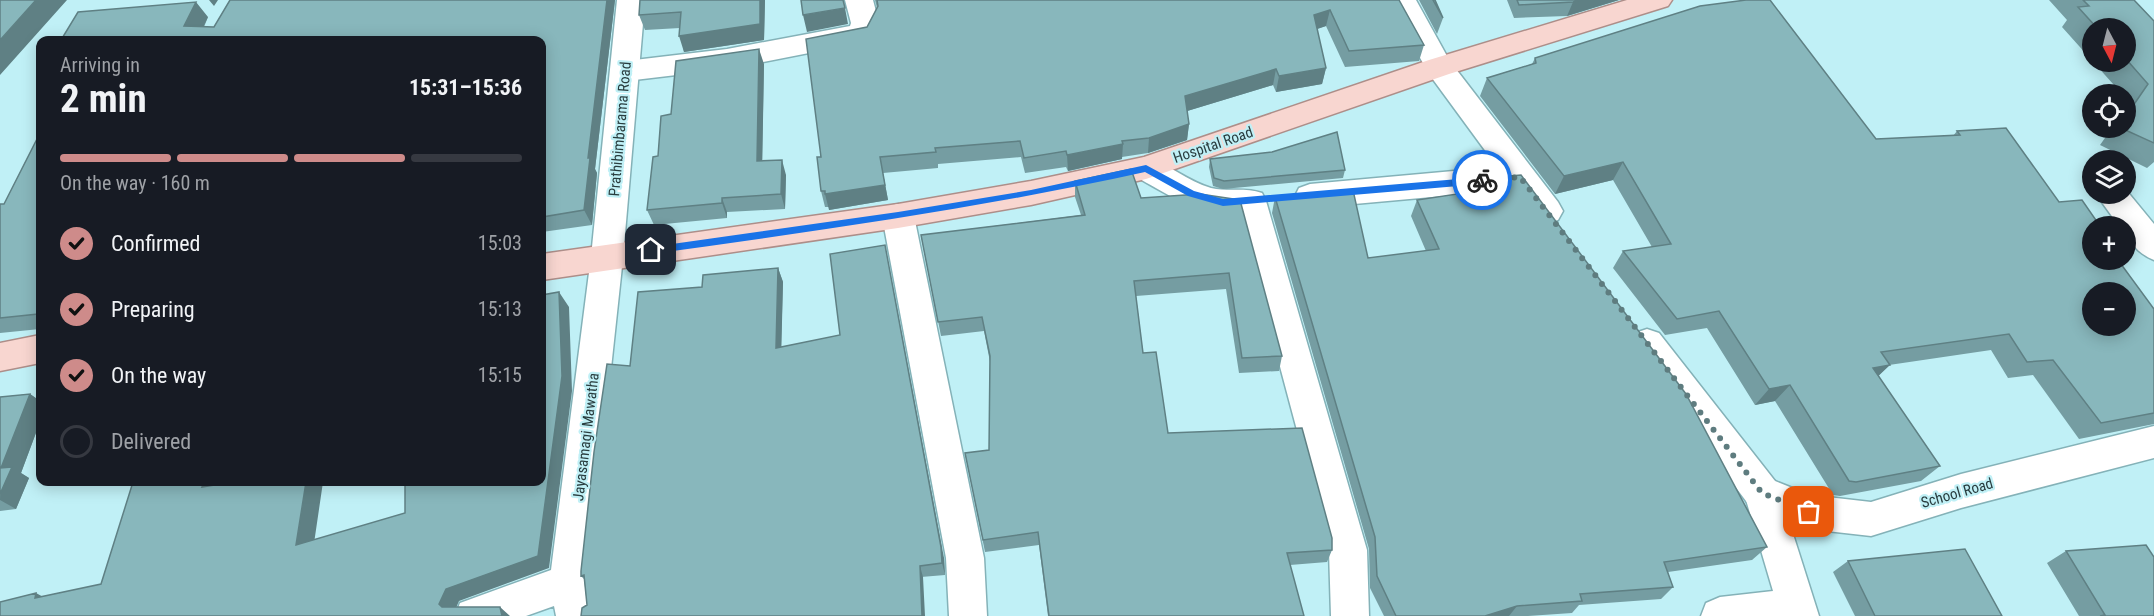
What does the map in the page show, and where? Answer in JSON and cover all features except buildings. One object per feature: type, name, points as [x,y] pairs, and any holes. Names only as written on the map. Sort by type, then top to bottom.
[{"type":"main road","name":"Hospital Road","points":[[546,266],[898,216],[1031,193],[1146,168],[1439,68],[1658,0]]},
{"type":"main road","points":[[0,357],[36,350]]},
{"type":"street","name":"Prathibimbarama Road","points":[[607,257],[631,0]]},
{"type":"street","points":[[626,71],[727,59],[860,34],[865,24],[859,0]]},
{"type":"street","points":[[1402,0],[1439,68],[1566,236]]},
{"type":"street","points":[[1146,168],[1191,194],[1223,203],[1520,177]]},
{"type":"street","points":[[1271,199],[1348,550],[1350,616]]},
{"type":"street","points":[[2120,204],[2154,248]]},
{"type":"street","points":[[898,216],[965,558],[968,616]]},
{"type":"street","name":"Jayasamagi Mawatha","points":[[572,599],[607,257]]},
{"type":"street","points":[[1631,322],[1762,493],[1798,612],[1720,616]]},
{"type":"street","name":"School Road","points":[[1762,493],[1809,512],[1871,519],[1961,491],[2154,442]]},
{"type":"street","points":[[474,616],[572,599]]},
{"type":"way so far","points":[[1482,180],[1520,177],[1762,493],[1809,512]]},
{"type":"route","points":[[651,250],[898,216],[1031,193],[1146,168],[1191,194],[1223,203],[1482,180]]}]
